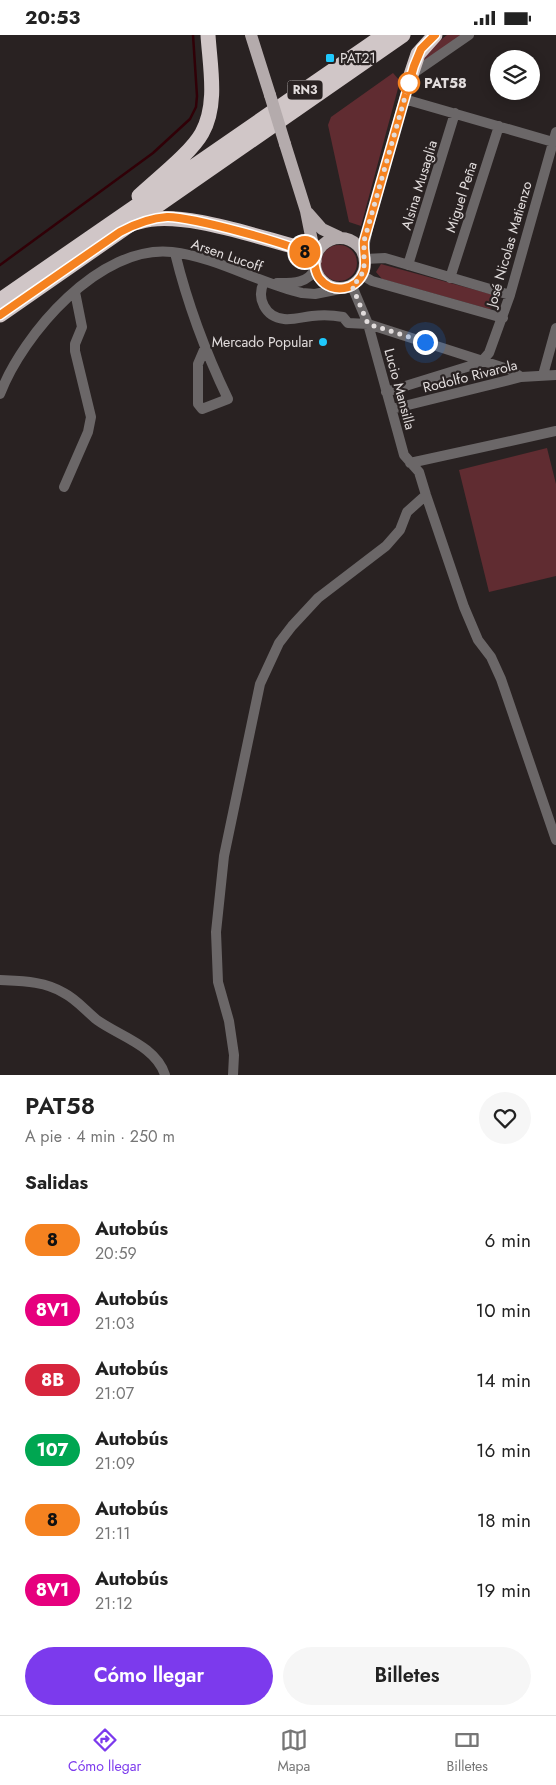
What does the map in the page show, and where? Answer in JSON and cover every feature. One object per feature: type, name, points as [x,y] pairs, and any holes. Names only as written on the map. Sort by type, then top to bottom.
[{"type":"highway","points":[[99,233],[193,145],[202,133],[211,102],[208,35]]},
{"type":"highway","name":"RN3","points":[[0,300],[384,35]]},
{"type":"highway","name":"RN3","points":[[0,315],[403,35]]},
{"type":"highway","points":[[411,75],[421,49],[435,35]]},
{"type":"highway","points":[[120,232],[146,220],[175,217],[296,247],[310,255],[315,262]]},
{"type":"main road","points":[[251,35],[306,211],[315,262],[324,283],[346,287],[362,275],[364,256],[354,241],[339,237],[322,229],[306,211]]},
{"type":"main road","points":[[315,262],[324,243],[339,237]]},
{"type":"street","points":[[469,35],[411,75],[368,228],[364,256],[380,257],[510,295]]},
{"type":"street","points":[[404,99],[554,142]]},
{"type":"street","name":"Alsina Musaglia","points":[[408,265],[455,113]]},
{"type":"street","name":"Miguel Peña","points":[[450,278],[499,126]]},
{"type":"street","name":"José Nicolas Matienzo","points":[[482,361],[489,353],[503,318],[554,142]]},
{"type":"street","name":"Arsen Lucoff","points":[[0,393],[28,340],[51,314],[76,292],[113,266],[131,258],[155,253],[175,253],[204,260],[266,283],[302,293],[326,293],[346,287]]},
{"type":"street","points":[[175,253],[193,319],[204,350],[228,399],[202,409],[198,404],[198,364],[204,350]]},
{"type":"street","name":"Arsen Lucoff","points":[[266,283],[301,281],[309,277],[315,262]]},
{"type":"street","points":[[362,275],[372,281],[503,318]]},
{"type":"street","points":[[266,283],[260,291],[260,297],[263,305],[275,317],[284,319],[329,315],[343,317],[348,323],[368,324],[511,371],[521,377]]},
{"type":"street","name":"Lucio Mansilla","points":[[346,287],[368,324],[404,455],[423,479],[426,495],[464,607],[478,640],[491,657],[501,679],[556,840]]},
{"type":"street","points":[[64,487],[88,432],[91,417],[75,351],[75,344],[82,327],[76,292]]},
{"type":"street","points":[[543,375],[556,328]]},
{"type":"street","name":"Rodolfo Rivarola","points":[[386,392],[482,361]]},
{"type":"street","name":"Rodolfo Rivarola","points":[[392,409],[521,377],[556,375]]},
{"type":"street","points":[[410,463],[556,431]]},
{"type":"street","points":[[233,1075],[234,1055],[229,1021],[218,982],[216,932],[224,856],[260,684],[279,643],[300,616],[318,598],[386,546],[400,530],[407,512],[426,495]]},
{"type":"street","points":[[0,980],[24,981],[65,993],[100,1021],[138,1044],[163,1068],[165,1075]]},
{"type":"shaded area","points":[[447,35],[464,35],[431,58],[414,66],[429,49]]},
{"type":"shaded area","points":[[393,73],[400,81],[361,226],[349,222],[328,125],[331,117]]},
{"type":"shaded area","points":[[339,245],[346,246],[352,250],[356,256],[356,270],[352,276],[346,280],[339,281],[332,280],[326,276],[322,270],[321,263],[322,256],[326,250],[332,246]]},
{"type":"shaded area","points":[[381,264],[494,295],[499,300],[499,306],[489,309],[382,279],[376,272]]},
{"type":"shaded area","points":[[547,448],[556,484],[556,576],[489,592],[459,470]]},
{"type":"waterway","points":[[0,265],[153,153],[190,119],[196,107],[197,96],[193,35]]},
{"type":"bus line","name":"8","points":[[0,315],[120,232],[146,220],[168,217],[187,219],[296,247],[312,257],[318,277],[324,283],[340,289],[352,286],[364,270],[364,241],[414,66],[421,49],[435,35]]},
{"type":"place","name":"PAT21","points":[[330,58]]},
{"type":"place","name":"PAT58","points":[[409,83]]},
{"type":"place","name":"Mercado Popular","points":[[323,342]]},
{"type":"route","points":[[409,83],[364,241],[364,270],[352,286],[368,324],[425,342]]}]
